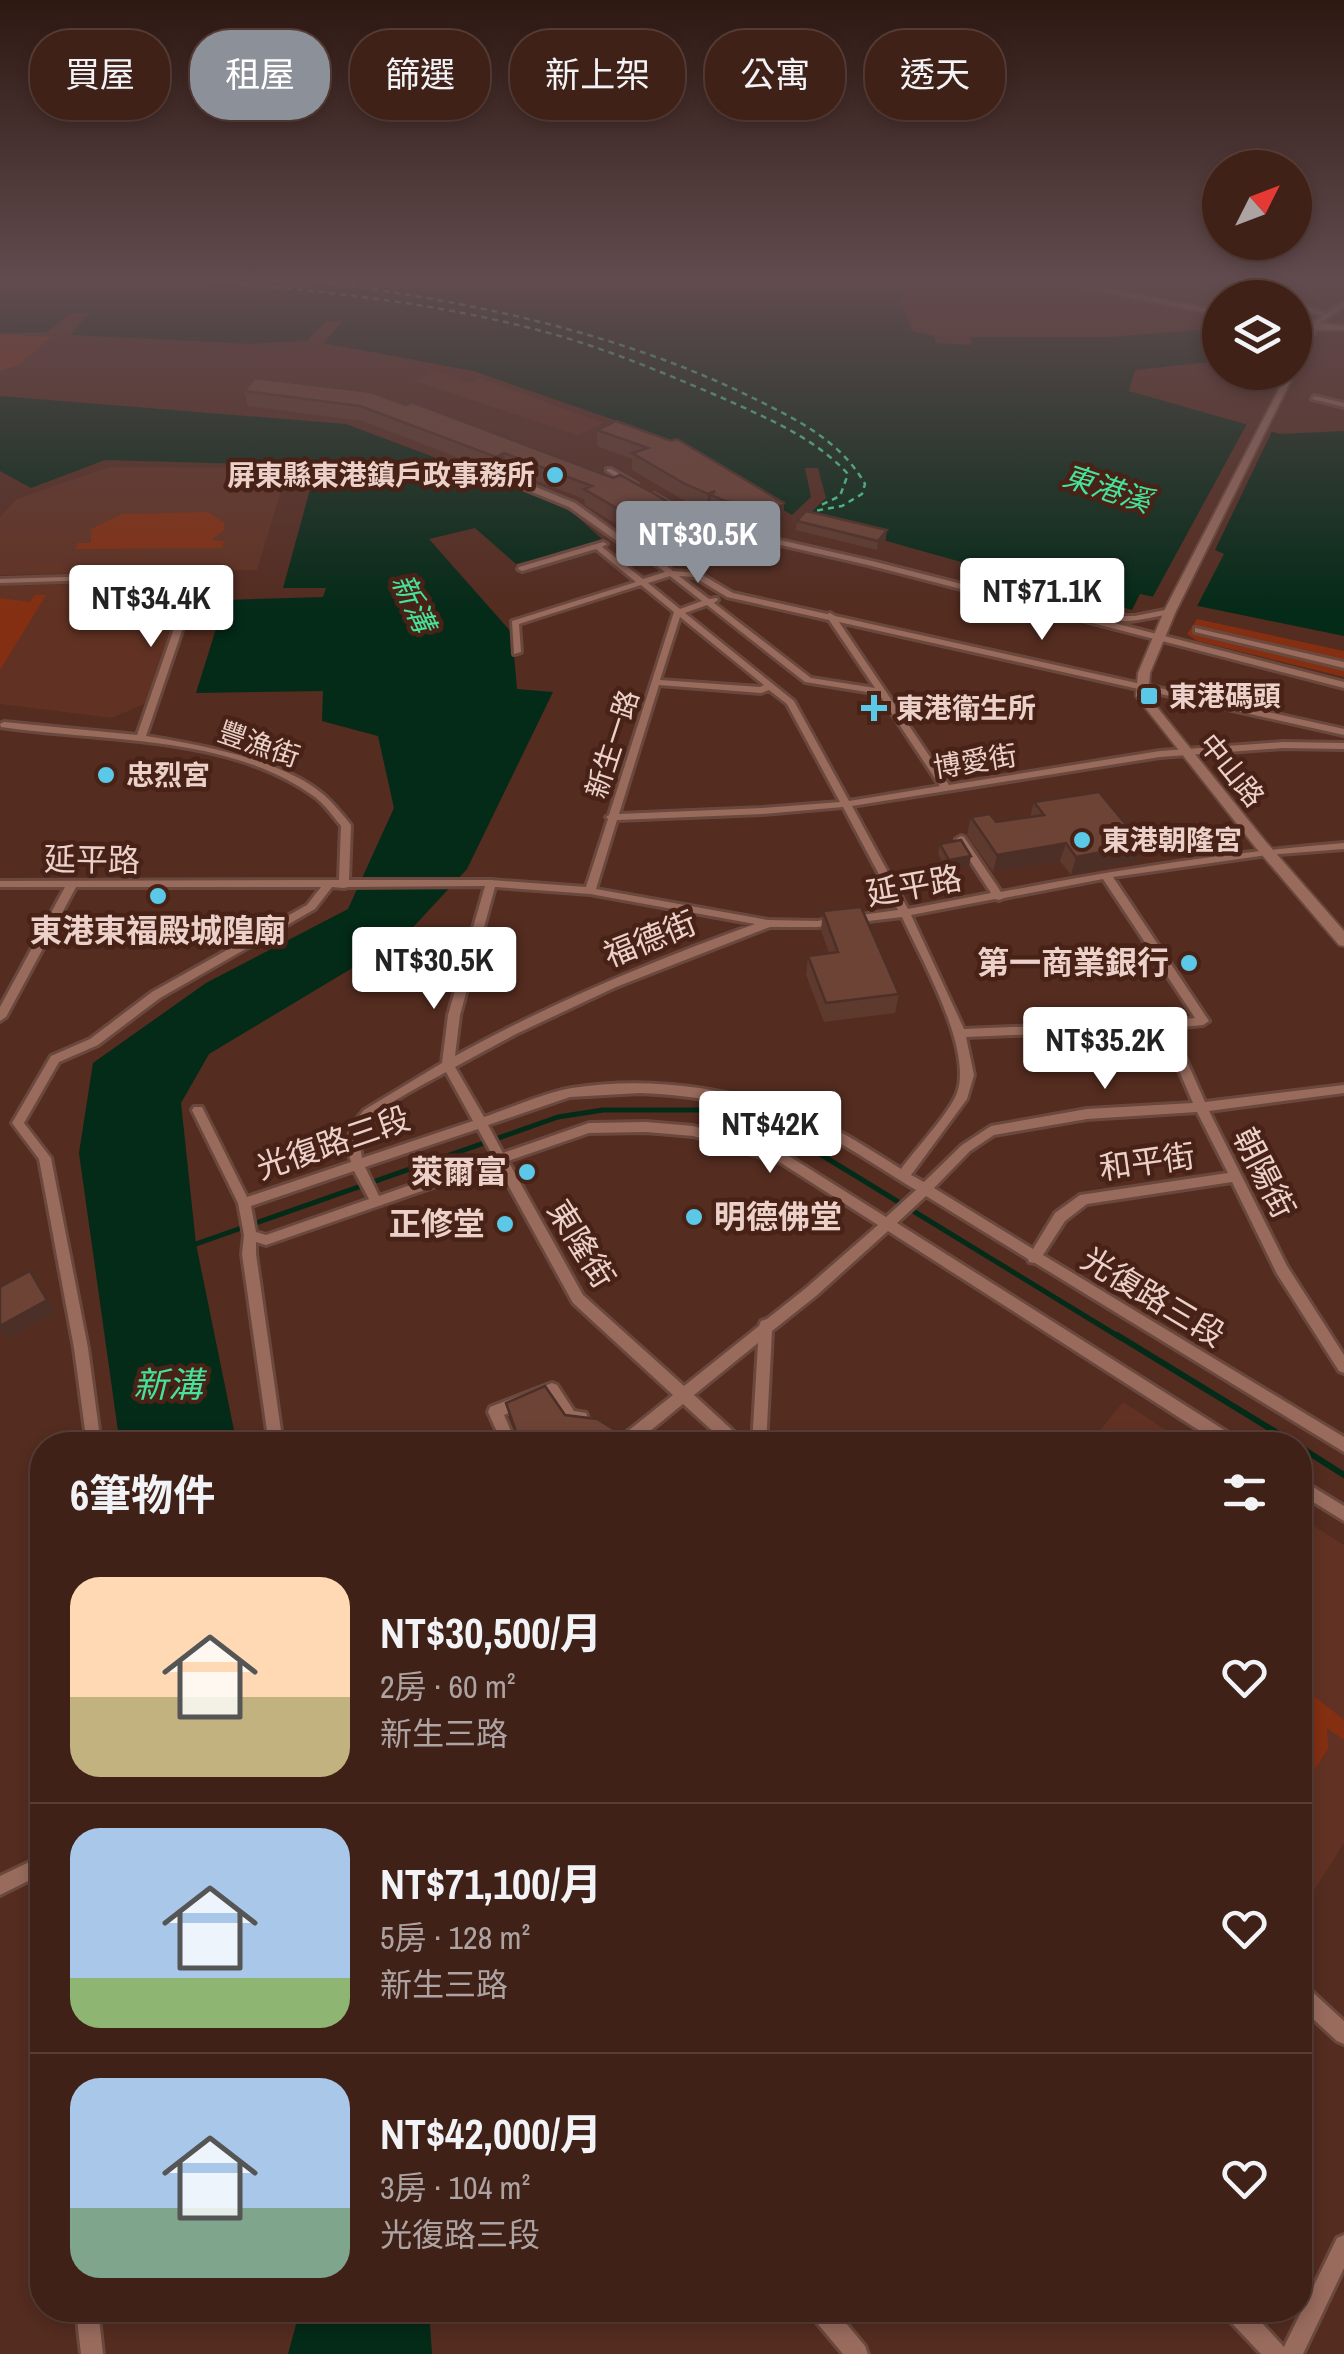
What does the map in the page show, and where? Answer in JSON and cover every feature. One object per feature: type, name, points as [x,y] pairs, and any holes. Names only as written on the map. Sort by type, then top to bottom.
[{"type":"street","points":[[1143,685],[1170,611],[1284,390]]},
{"type":"street","points":[[1314,398],[1344,405]]},
{"type":"street","points":[[609,470],[692,517],[844,550],[1107,618],[1161,637]]},
{"type":"street","points":[[512,481],[572,506],[620,539]]},
{"type":"street","points":[[649,554],[692,517]]},
{"type":"street","points":[[692,517],[698,524],[1161,637],[1344,686]]},
{"type":"street","points":[[522,569],[627,538],[808,680],[882,692]]},
{"type":"street","points":[[597,546],[791,703],[905,913],[960,1032],[968,1075],[962,1099],[903,1176]]},
{"type":"street","points":[[517,652],[515,624],[672,572],[696,575],[730,595],[1344,732]]},
{"type":"street","points":[[0,581],[197,574],[140,739]]},
{"type":"street","points":[[678,613],[730,595]]},
{"type":"street","points":[[1107,618],[1135,618],[1170,611]]},
{"type":"street","name":"新生一路","points":[[590,891],[678,613]]},
{"type":"street","points":[[830,615],[946,788]]},
{"type":"street","points":[[1198,630],[1344,665]]},
{"type":"street","points":[[656,682],[761,690],[770,686]]},
{"type":"street","name":"中山路","points":[[1143,685],[1142,696],[1152,713],[1344,941]]},
{"type":"street","name":"豐漁街","points":[[1,727],[202,748],[302,783],[346,825],[344,885]]},
{"type":"street","name":"博愛街","points":[[611,816],[849,804],[1184,751],[1276,742],[1344,746]]},
{"type":"street","points":[[960,839],[999,896]]},
{"type":"street","name":"延平路","points":[[0,884],[491,883],[590,891],[768,924],[822,924],[1106,876],[1267,852],[1344,846]]},
{"type":"street","points":[[960,1032],[1203,1021],[1106,876]]},
{"type":"street","points":[[481,1126],[448,1064],[454,1015],[491,883]]},
{"type":"street","points":[[92,1432],[81,1348],[45,1158],[18,1123],[55,1059],[94,1042],[156,995],[302,914],[328,885]]},
{"type":"street","points":[[0,1017],[71,886]]},
{"type":"street","name":"福德街","points":[[356,1165],[352,1135],[357,1124],[448,1064],[566,1004],[768,924]]},
{"type":"street","name":"朝陽街","points":[[1165,1024],[1201,1107],[1282,1270],[1344,1367]]},
{"type":"street","name":"光復路三段","points":[[1215,1432],[785,1158],[693,1132],[646,1127],[588,1128],[497,1153],[266,1240],[250,1235],[243,1207],[570,1093],[622,1086],[694,1090],[756,1102],[795,1115],[903,1176],[1344,1445]]},
{"type":"street","points":[[636,1432],[811,1292],[966,1148],[1002,1127],[1086,1114],[1201,1107],[1344,1089]]},
{"type":"street","points":[[198,1110],[243,1207]]},
{"type":"street","name":"東隆街","points":[[481,1126],[578,1299],[723,1432]]},
{"type":"street","points":[[356,1165],[376,1201]]},
{"type":"street","name":"和平街","points":[[1034,1258],[1060,1217],[1084,1199],[1236,1177]]},
{"type":"street","points":[[250,1235],[248,1254],[274,1432]]},
{"type":"street","points":[[759,1432],[766,1325]]},
{"type":"street","points":[[504,1432],[494,1412],[552,1390],[570,1418],[596,1422]]},
{"type":"street","points":[[1312,1494],[1344,1514]]},
{"type":"street","points":[[0,1886],[30,1871]]},
{"type":"street","points":[[1312,2005],[1344,2034]]},
{"type":"street","points":[[1312,2312],[1344,2245]]},
{"type":"street","points":[[88,2322],[92,2354]]},
{"type":"street","points":[[831,2322],[857,2354]]},
{"type":"street","points":[[1246,2322],[1276,2354]]},
{"type":"street","points":[[1292,2354],[1307,2322]]},
{"type":"shaded area","points":[[442,390],[512,390],[603,423],[578,435]]},
{"type":"shaded area","points":[[109,467],[254,468],[284,481],[257,570],[0,575],[0,517],[17,499]]},
{"type":"shaded area","points":[[208,512],[224,523],[224,530],[211,540],[224,541],[222,548],[75,549],[78,543],[91,543],[91,529],[122,514]]},
{"type":"shaded area","points":[[187,581],[146,703],[112,718],[0,704],[0,586]]},
{"type":"shaded area","points":[[35,595],[46,595],[0,670],[0,598],[30,602]]},
{"type":"shaded area","points":[[1197,619],[1344,651],[1344,677],[1197,641],[1187,634]]},
{"type":"shaded area","points":[[1123,1402],[1169,1432],[1099,1432]]},
{"type":"shaded area","points":[[1312,1525],[1344,1545],[1344,1843],[1312,1894]]},
{"type":"shaded area","points":[[1312,1695],[1344,1720],[1344,1740],[1327,1728],[1328,1749],[1312,1774]]},
{"type":"water","name":"東港溪","points":[[527,390],[1129,390],[1280,434],[1344,431],[1344,636],[1140,594],[1132,610],[805,518],[826,498],[818,468],[805,468],[811,497],[792,515],[649,432]]},
{"type":"water","name":"新溝","points":[[0,396],[346,424],[537,496],[572,512],[604,541],[516,564],[475,528],[429,539],[512,633],[517,689],[553,692],[467,869],[404,937],[209,1054],[181,1103],[196,1244],[234,1432],[118,1432],[79,1153],[93,1063],[206,983],[348,909],[394,808],[378,736],[322,721],[323,691],[196,693],[225,600],[323,597],[326,588],[283,588],[311,486],[278,465],[105,460],[31,488],[0,471]]},
{"type":"water","points":[[297,2322],[430,2322],[432,2354],[288,2354]]},
{"type":"pier","points":[[1249,420],[1274,427],[1215,550],[1224,554],[1194,612],[1150,602]]},
{"type":"building","points":[[353,390],[406,405],[412,402],[613,478],[620,475],[667,502],[667,511],[651,517],[625,513],[584,489],[592,486],[504,453],[496,457],[360,406],[244,391]]},
{"type":"building","points":[[616,421],[671,441],[677,439],[784,503],[775,511],[725,501],[711,495],[715,491],[708,494],[685,484],[632,453],[648,448],[597,430]]},
{"type":"building","points":[[806,511],[887,530],[878,541],[797,521]]},
{"type":"building","points":[[1099,792],[1142,844],[1076,857],[1066,843],[997,855],[971,817],[990,814],[996,822],[1044,815],[1034,802]]},
{"type":"building","points":[[961,840],[971,856],[949,860],[940,844]]},
{"type":"building","points":[[861,907],[899,994],[826,1003],[808,956],[838,952],[823,911]]},
{"type":"building","points":[[30,1271],[47,1300],[0,1326],[0,1287]]},
{"type":"building","points":[[545,1386],[565,1415],[597,1419],[618,1432],[516,1432],[506,1403]]},
{"type":"waterway","points":[[193,1245],[558,1117],[603,1110],[702,1110],[797,1140],[1121,1338]]},
{"type":"waterway","points":[[1117,1335],[1276,1432]]},
{"type":"waterway","points":[[1312,1455],[1344,1475]]},
{"type":"ferry route","points":[[703,390],[787,429],[848,474],[840,496],[819,506]]},
{"type":"ferry route","points":[[735,390],[801,423],[830,443],[865,484],[862,494],[842,506],[814,511]]},
{"type":"place","name":"屏東縣東港鎮戶政事務所","points":[[555,475]]},
{"type":"place","name":"東港碼頭","points":[[1149,696]]},
{"type":"place","name":"東港衛生所","points":[[874,708]]},
{"type":"place","name":"忠烈宮","points":[[106,775]]},
{"type":"place","name":"東港朝隆宮","points":[[1082,840]]},
{"type":"place","name":"東港東福殿城隍廟","points":[[158,896]]},
{"type":"place","name":"第一商業銀行","points":[[1189,963]]},
{"type":"place","name":"萊爾富","points":[[527,1172]]},
{"type":"place","name":"明德佛堂","points":[[694,1217]]},
{"type":"place","name":"正修堂","points":[[505,1224]]}]
